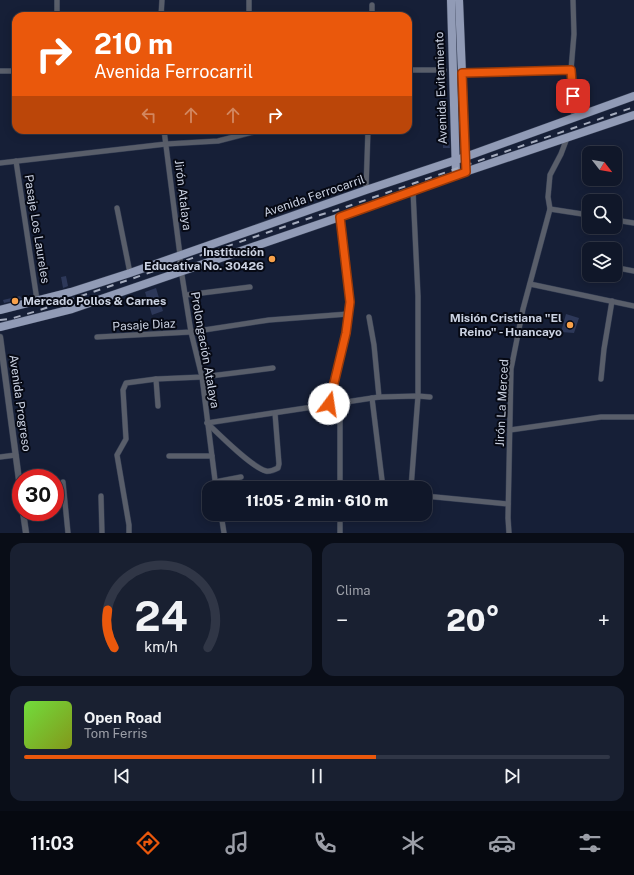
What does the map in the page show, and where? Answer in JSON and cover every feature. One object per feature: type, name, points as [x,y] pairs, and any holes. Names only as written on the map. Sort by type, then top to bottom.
[{"type":"main road","name":"Avenida Evitamiento","points":[[452,0],[456,175]]},
{"type":"main road","name":"Avenida Evitamiento","points":[[459,0],[466,172]]},
{"type":"main road","name":"Avenida Ferrocarril","points":[[0,310],[71,292],[180,259],[366,190],[465,157],[634,96]]},
{"type":"main road","points":[[0,327],[72,309],[340,217],[456,175],[634,115]]},
{"type":"street","points":[[57,0],[57,12]]},
{"type":"street","points":[[161,12],[162,0]]},
{"type":"street","points":[[249,0],[249,12]]},
{"type":"street","points":[[573,0],[574,34],[571,70],[574,118]]},
{"type":"street","points":[[372,5],[372,12]]},
{"type":"street","points":[[412,70],[444,70]]},
{"type":"street","points":[[462,73],[571,70]]},
{"type":"street","points":[[0,71],[12,71]]},
{"type":"street","name":"Jirón Atalaya","points":[[165,134],[180,259]]},
{"type":"street","points":[[0,163],[166,144],[218,141],[245,134]]},
{"type":"street","points":[[366,190],[368,134]]},
{"type":"street","name":"Jirón La Merced","points":[[509,533],[508,504],[511,368],[530,284],[550,209],[548,198],[550,175],[561,154],[567,138]]},
{"type":"street","name":"Pasaje Los Laureles","points":[[16,162],[37,300]]},
{"type":"street","points":[[411,481],[418,396],[418,296],[413,191]]},
{"type":"street","points":[[118,208],[130,274]]},
{"type":"street","points":[[550,209],[582,214]]},
{"type":"street","points":[[329,404],[346,333],[350,302],[340,217]]},
{"type":"street","points":[[622,221],[634,223]]},
{"type":"street","name":"Prolongación Atalaya","points":[[180,259],[191,332],[202,377],[215,481]]},
{"type":"street","points":[[622,269],[634,271]]},
{"type":"street","points":[[530,284],[634,306]]},
{"type":"street","points":[[186,295],[250,287]]},
{"type":"street","points":[[601,379],[604,349],[612,301]]},
{"type":"street","name":"Pasaje Diaz","points":[[97,338],[191,332],[269,320],[348,314]]},
{"type":"street","points":[[369,317],[374,345],[379,397]]},
{"type":"street","name":"Avenida Progreso","points":[[0,337],[18,469]]},
{"type":"street","points":[[129,533],[129,525],[117,455],[126,439],[123,386],[126,383],[156,379],[202,377],[273,368]]},
{"type":"street","points":[[156,379],[158,406]]},
{"type":"street","points":[[207,423],[379,397],[418,396],[430,398]]},
{"type":"street","points":[[372,398],[382,481]]},
{"type":"street","points":[[340,402],[340,480]]},
{"type":"street","points":[[207,423],[235,450],[258,467],[266,471],[273,471],[278,468],[279,464],[275,412]]},
{"type":"street","points":[[510,430],[602,417],[634,417]]},
{"type":"street","points":[[0,457],[16,455]]},
{"type":"street","points":[[169,456],[212,456]]},
{"type":"street","points":[[220,481],[241,477]]},
{"type":"street","points":[[64,492],[68,533]]},
{"type":"street","points":[[101,496],[102,533]]},
{"type":"street","points":[[432,497],[508,504]]},
{"type":"street","points":[[24,521],[26,533]]},
{"type":"street","points":[[222,521],[224,533]]},
{"type":"street","points":[[340,523],[340,533]]},
{"type":"building","points":[[449,141],[450,148],[443,148],[443,142]]},
{"type":"building","points":[[66,276],[68,286],[63,288],[61,277]]},
{"type":"building","points":[[156,288],[163,311],[152,315],[145,292]]},
{"type":"building","points":[[20,296],[22,299],[4,303],[3,300]]},
{"type":"building","name":"Misión Cristiana \"El Reino\" - Huancayo","points":[[566,314],[579,318],[574,333],[561,332]]},
{"type":"railway","points":[[0,320],[10,319],[37,311],[337,210],[634,107]]},
{"type":"place","name":"Institución Educativa No. 30426","points":[[272,259]]},
{"type":"place","name":"Mercado Pollos & Carnes","points":[[15,301]]},
{"type":"place","name":"Misión Cristiana \"El Reino\" - Huancayo","points":[[570,325]]},
{"type":"route","points":[[329,404],[346,333],[350,302],[340,217],[466,172],[462,73],[571,70],[573,96]]}]
